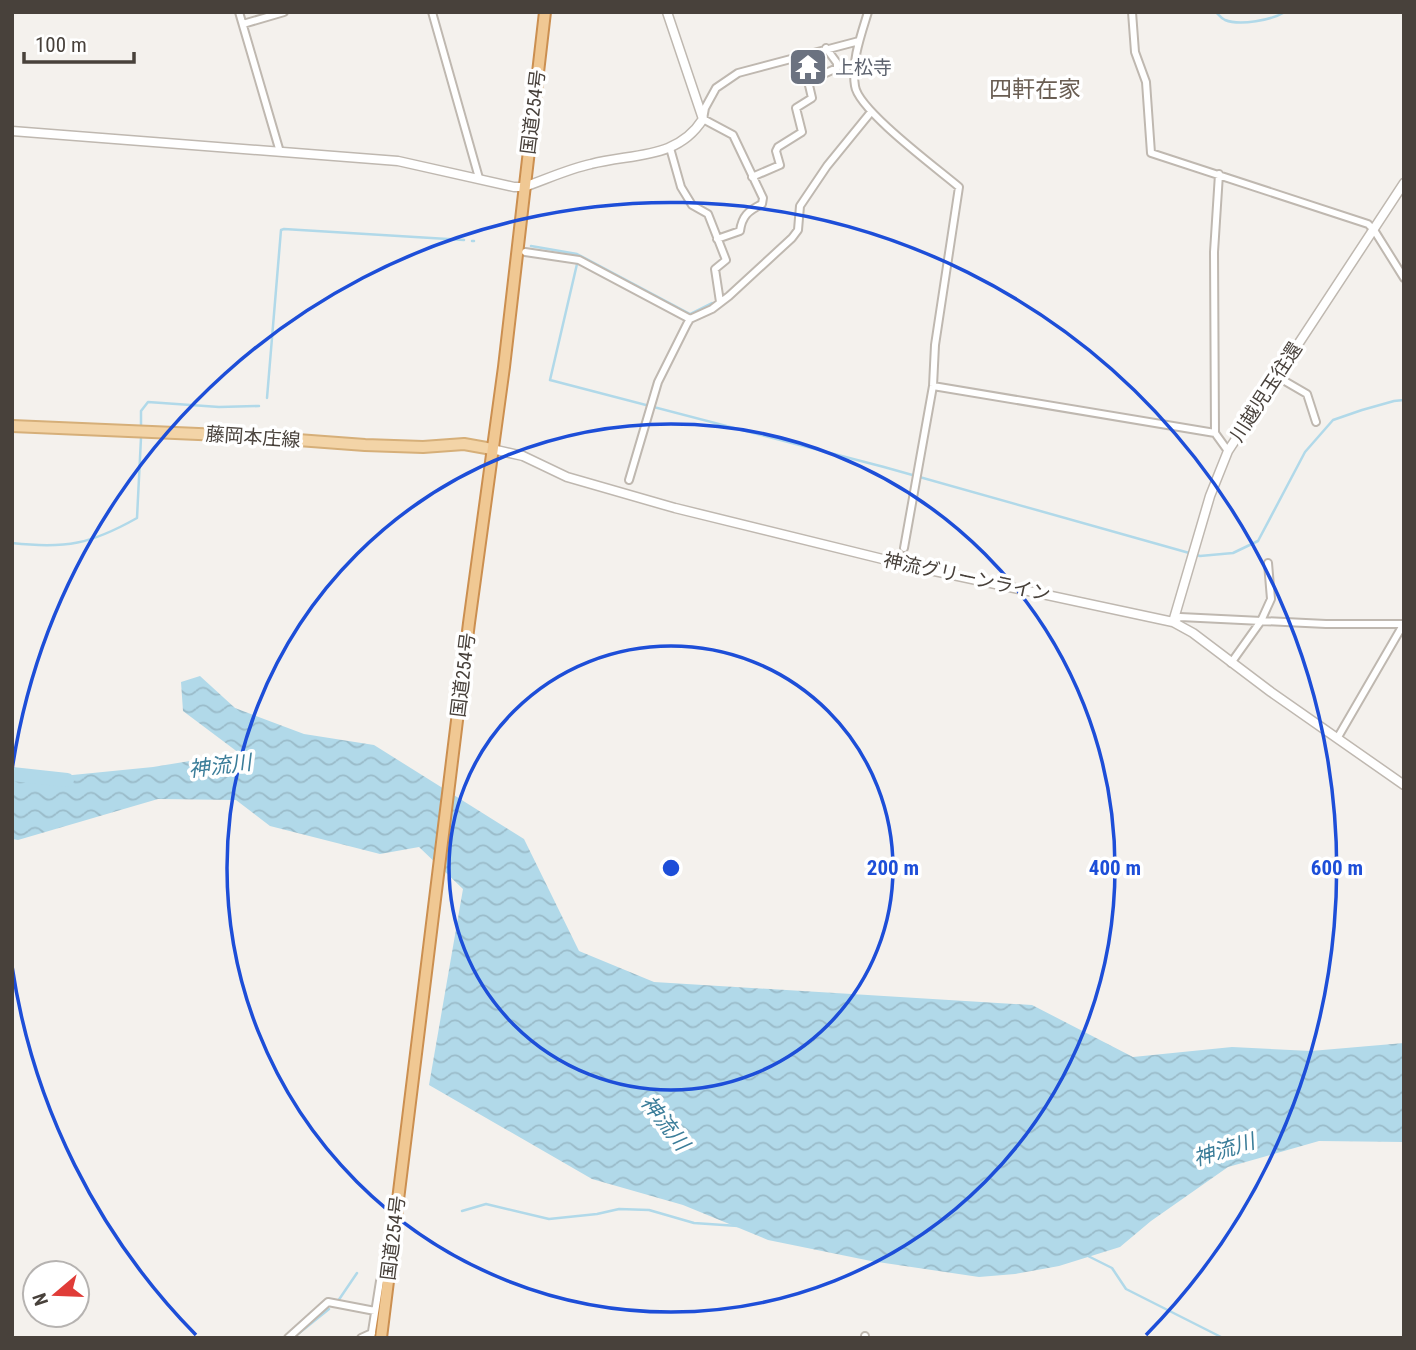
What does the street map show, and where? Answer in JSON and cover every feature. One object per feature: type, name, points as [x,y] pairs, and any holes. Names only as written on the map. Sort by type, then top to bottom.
[{"type":"highway","name":"国道254号","points":[[375,1336],[390,1265],[545,12]]},
{"type":"main road","name":"藤岡本庄線","points":[[12,426],[245,436],[365,445],[423,447],[464,444],[492,449]]},
{"type":"street","points":[[239,12],[280,152]]},
{"type":"street","points":[[243,24],[284,12]]},
{"type":"street","points":[[432,12],[479,178]]},
{"type":"street","points":[[667,12],[703,119],[733,135],[763,198],[761,204],[746,212],[740,231],[718,239]]},
{"type":"street","points":[[868,12],[859,41],[854,85],[857,95],[871,112],[959,187],[935,345],[933,386],[904,548]]},
{"type":"street","points":[[1132,12],[1136,52],[1146,82],[1151,153],[1368,224],[1404,278]]},
{"type":"street","points":[[12,131],[398,161],[524,187],[582,166],[670,148],[693,134],[703,119],[705,108],[716,88],[724,80],[738,73],[859,41]]},
{"type":"street","points":[[752,177],[780,165],[776,151],[778,147],[802,132],[796,108],[812,98],[808,81],[837,68],[837,63],[826,48]]},
{"type":"street","points":[[629,480],[658,383],[690,319],[712,309],[729,296],[798,230],[800,206],[827,166],[871,112]]},
{"type":"street","points":[[670,148],[681,187],[692,205],[708,214],[726,260],[715,269],[720,302]]},
{"type":"street","points":[[1219,174],[1214,252],[1215,433],[1228,451]]},
{"type":"street","name":"川越児玉往還","points":[[1173,622],[1210,496],[1228,451],[1404,183]]},
{"type":"street","points":[[525,251],[579,260],[690,319]]},
{"type":"street","points":[[1276,376],[1307,394],[1315,422]]},
{"type":"street","points":[[933,386],[1215,433]]},
{"type":"street","name":"神流グリーンライン","points":[[492,449],[523,456],[568,477],[675,508],[911,566],[1173,622],[1404,785]]},
{"type":"street","points":[[1231,663],[1261,621],[1271,599],[1268,563]]},
{"type":"street","points":[[1173,622],[1180,617],[1403,627],[1338,737]]},
{"type":"street","points":[[361,1338],[375,1336],[375,1311],[380,1281]]},
{"type":"street","points":[[288,1338],[328,1302],[375,1311]]},
{"type":"water","points":[[200,676],[235,708],[304,734],[374,745],[524,839],[579,951],[654,982],[1032,1005],[1133,1057],[1232,1047],[1311,1051],[1404,1043],[1404,1142],[1319,1141],[1228,1167],[1151,1221],[1120,1247],[1059,1266],[979,1277],[871,1261],[768,1240],[683,1205],[592,1179],[429,1085],[463,889],[419,847],[380,854],[270,826],[236,800],[158,799],[18,840],[12,839],[12,781],[153,767],[239,753],[183,711],[181,682]]},
{"type":"waterway","points":[[1216,12],[1231,22],[1264,20],[1285,12]]},
{"type":"waterway","points":[[267,398],[281,230],[464,240]]},
{"type":"waterway","points":[[531,246],[577,254],[690,314],[712,303]]},
{"type":"waterway","points":[[577,264],[550,380],[884,467],[1200,556],[1233,553],[1258,541],[1305,452],[1333,420],[1404,400]]},
{"type":"waterway","points":[[141,425],[141,411],[148,402],[219,407],[259,406]]},
{"type":"waterway","points":[[12,543],[63,545],[106,534],[137,518],[141,438]]},
{"type":"waterway","name":"神流川","points":[[12,774],[67,780]]},
{"type":"waterway","points":[[462,1211],[486,1204],[549,1219],[619,1209],[649,1210],[694,1223],[738,1226]]},
{"type":"waterway","points":[[1088,1256],[1112,1268],[1126,1289],[1223,1338]]},
{"type":"waterway","points":[[338,1301],[357,1273]]},
{"type":"waterway","points":[[293,1338],[329,1309]]},
{"type":"place","name":"上松寺","points":[[808,67]]},
{"type":"district","name":"四軒在家","points":[[1035,89]]}]
